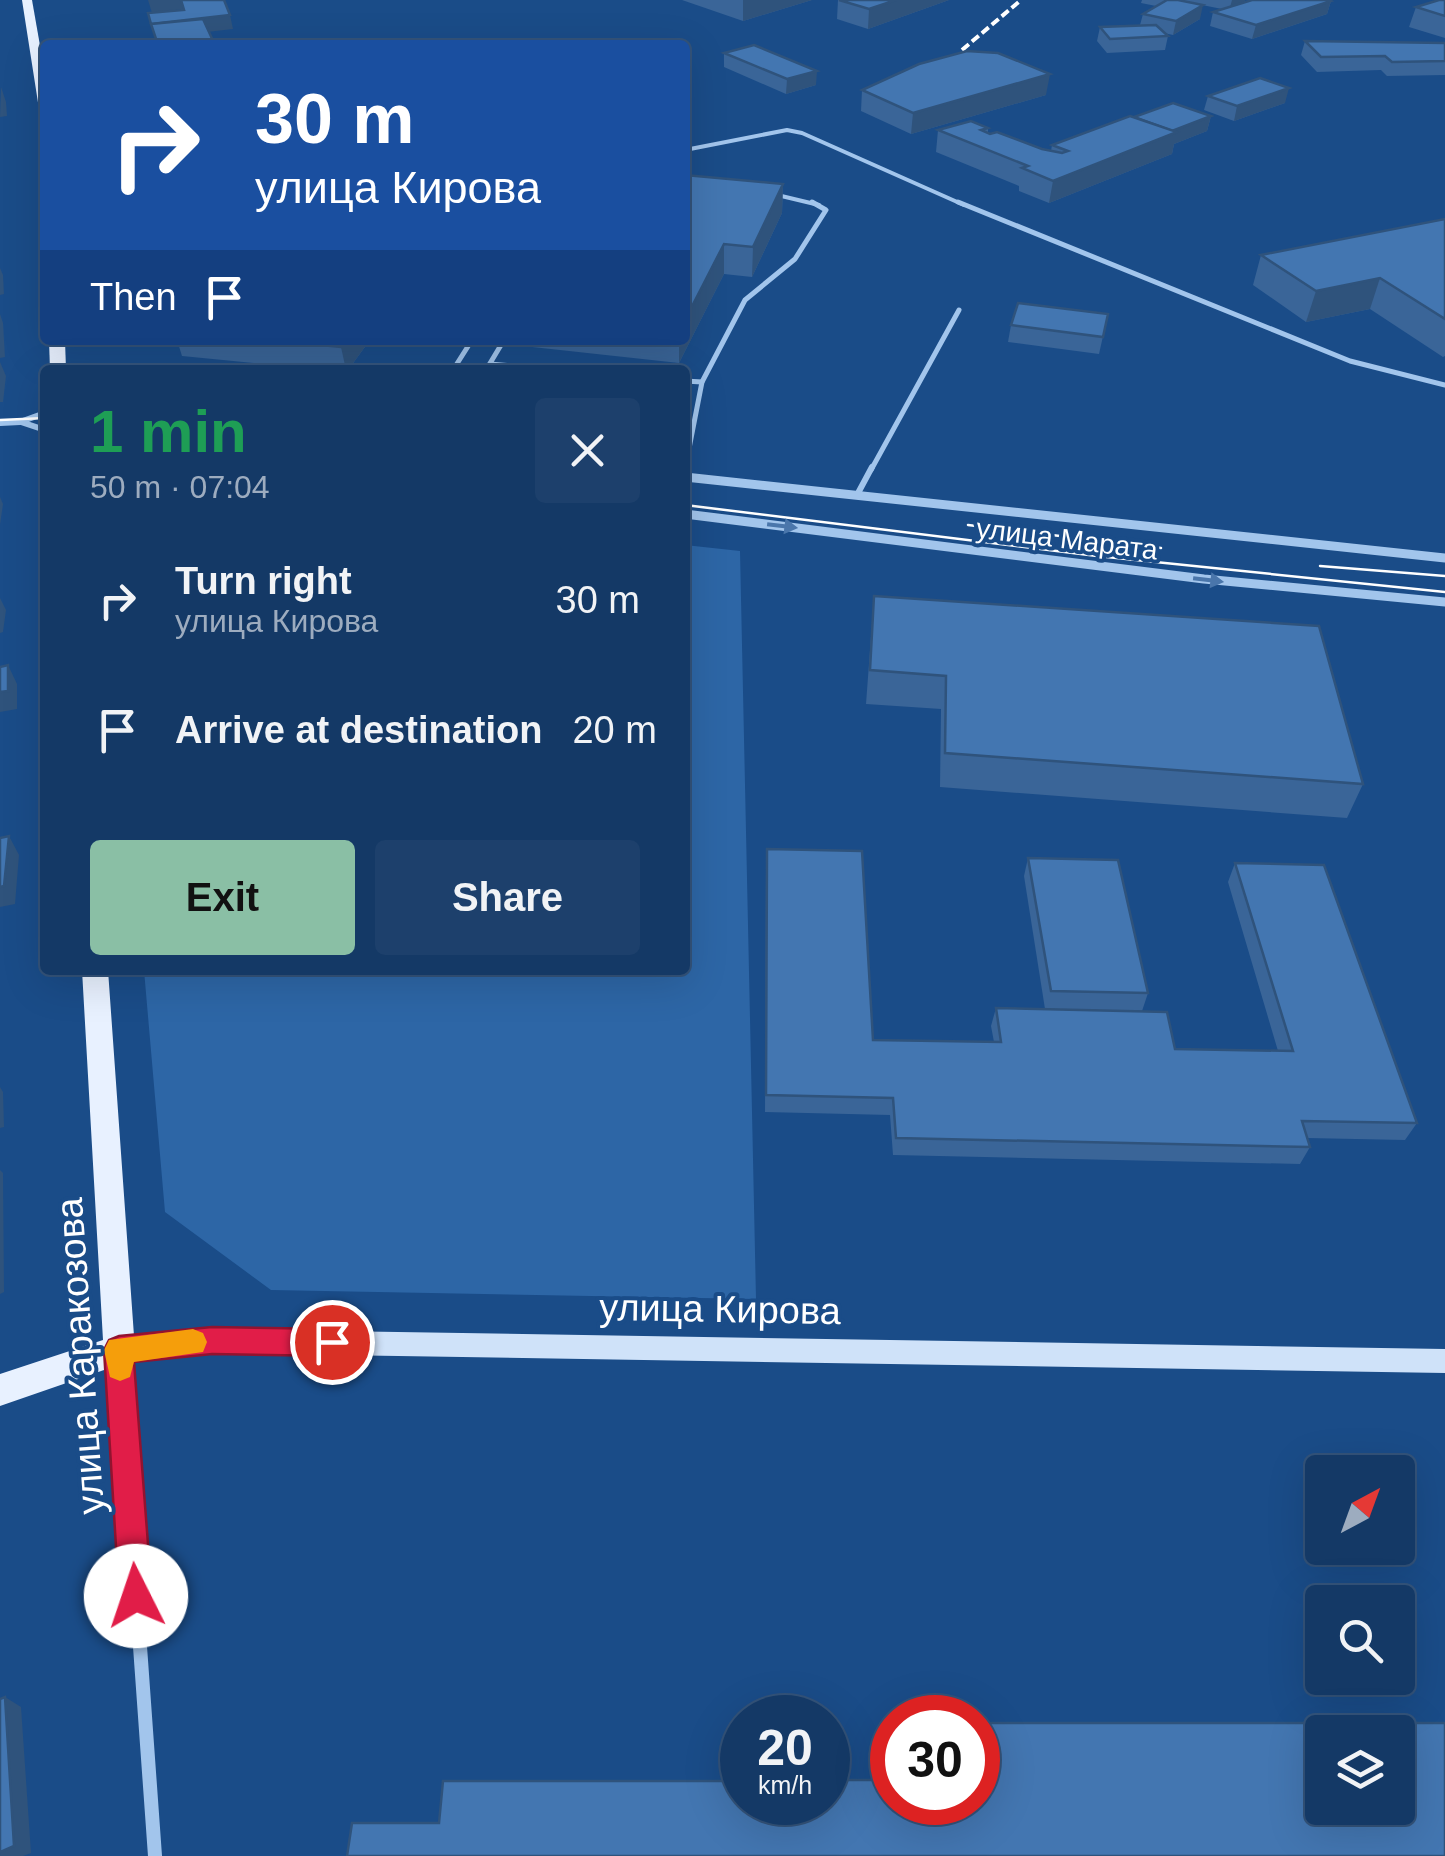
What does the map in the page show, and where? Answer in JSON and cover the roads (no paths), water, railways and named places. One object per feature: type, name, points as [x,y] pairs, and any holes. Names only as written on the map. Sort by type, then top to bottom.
[{"type":"main road","points":[[27,0],[40,79]]},
{"type":"main road","name":"улица Каракозова","points":[[94,975],[119,1350]]},
{"type":"main road","name":"улица Кирова","points":[[0,1390],[119,1350],[212,1341],[1445,1361]]},
{"type":"street","points":[[0,424],[40,415]]},
{"type":"street","points":[[20,422],[40,428]]},
{"type":"street","name":"улица Марата","points":[[690,474],[1445,558]]},
{"type":"street","name":"улица Марата","points":[[690,515],[1204,579],[1445,602]]},
{"type":"street","name":"улица Каракозова","points":[[119,1350],[154,1856]]},
{"type":"lane","points":[[690,149],[787,130],[802,133],[1017,228],[1350,361],[1445,385]]},
{"type":"lane","points":[[690,443],[702,382],[745,300],[795,258],[826,210],[817,203],[760,192]]},
{"type":"lane","points":[[856,495],[959,310]]},
{"type":"lane","points":[[690,381],[702,382]]},
{"type":"lane","points":[[690,412],[695,413]]},
{"type":"tram line","points":[[0,420],[40,418]]},
{"type":"tram line","points":[[690,506],[1097,556],[1445,592]]},
{"type":"tram line","points":[[968,525],[1161,548]]},
{"type":"tram line","points":[[1320,566],[1445,576]]},
{"type":"railway","points":[[962,50],[1021,0]]}]
